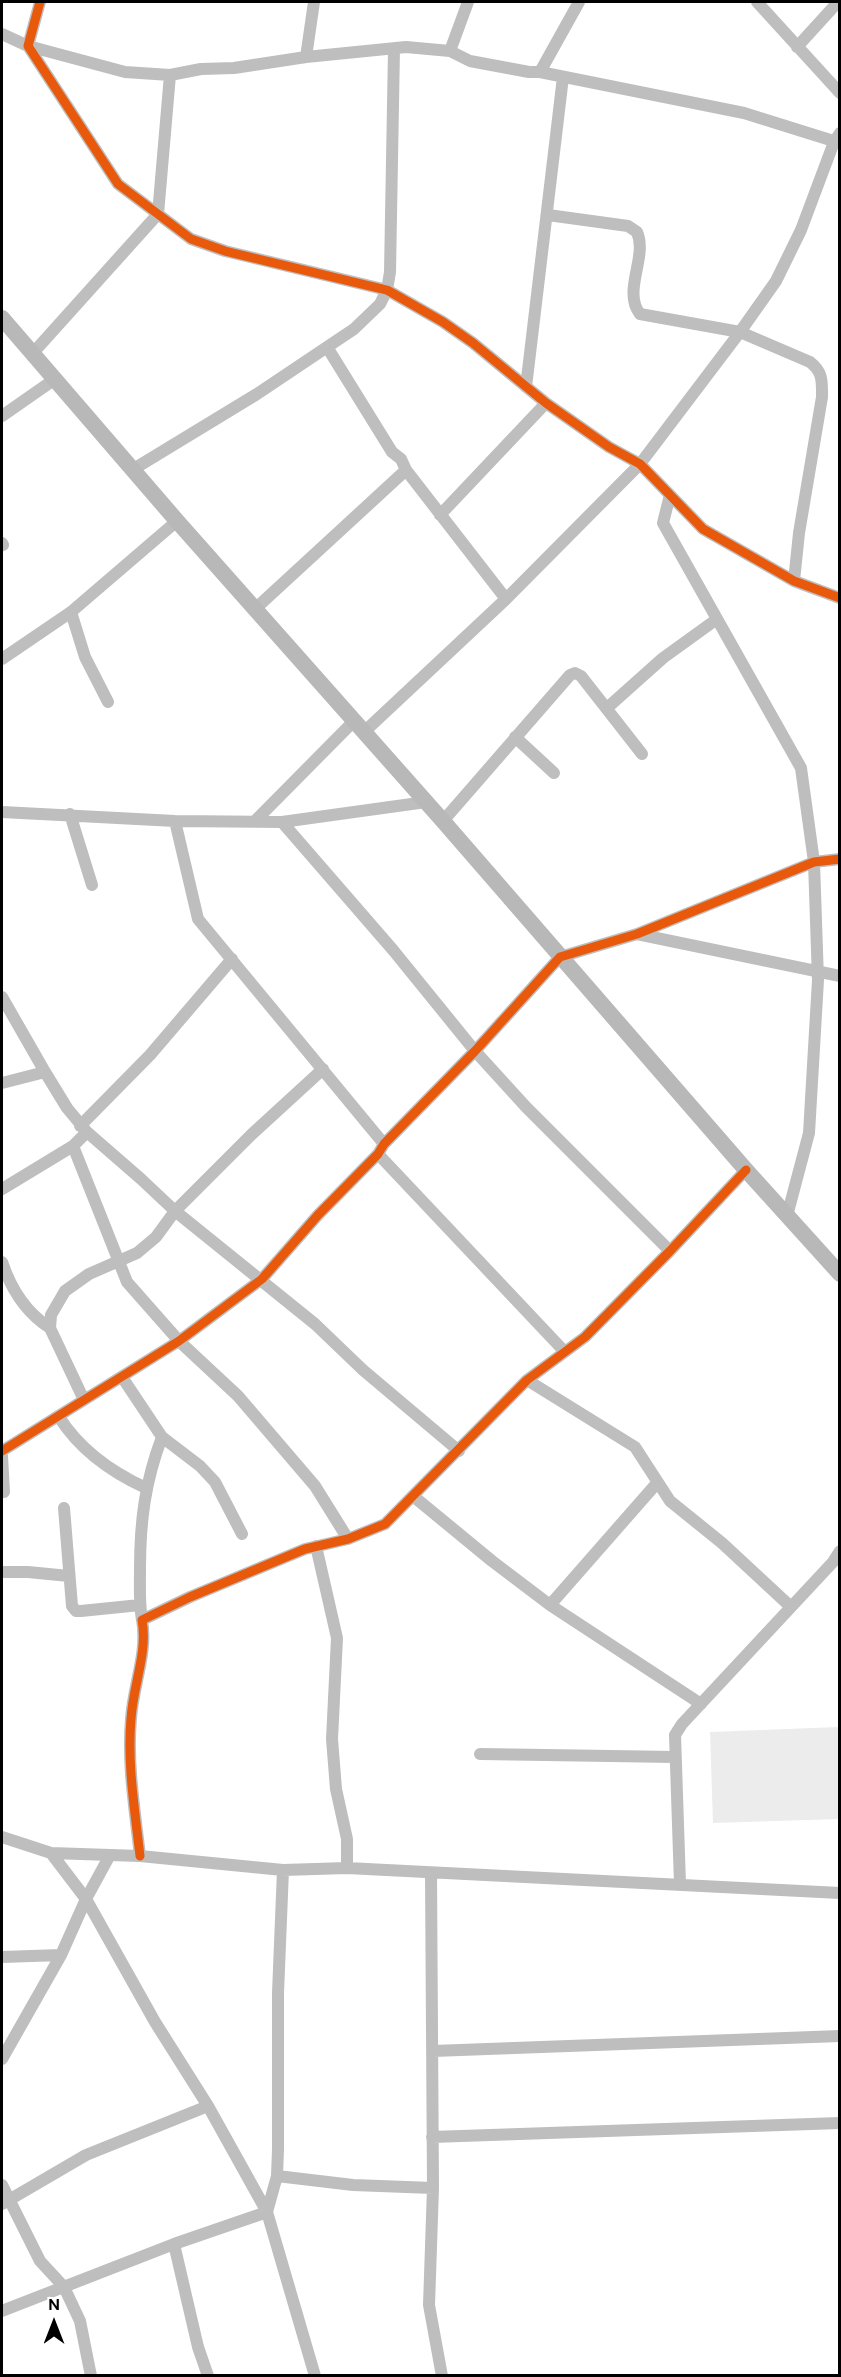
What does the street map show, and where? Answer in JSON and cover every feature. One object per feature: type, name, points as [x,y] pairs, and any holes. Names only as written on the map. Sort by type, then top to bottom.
[{"type":"main road","points":[[2,318],[177,522],[840,1274]]},
{"type":"street","points":[[40,2],[28,46],[118,184],[191,239],[225,251],[387,290],[466,338],[546,403],[609,447],[640,464],[704,529],[794,581],[840,598]]},
{"type":"street","points":[[306,57],[314,2]]},
{"type":"street","points":[[450,51],[468,2]]},
{"type":"street","points":[[540,72],[579,2]]},
{"type":"street","points":[[798,47],[838,2]]},
{"type":"street","points":[[761,4],[840,93]]},
{"type":"street","points":[[2,34],[28,46],[126,72],[170,75],[201,69],[234,68],[306,57],[406,47],[450,51],[470,61],[540,72],[744,113],[838,139],[801,230],[776,281],[740,333],[640,464],[506,599],[359,726],[256,820]]},
{"type":"street","points":[[132,470],[257,394],[354,329],[370,315],[387,290],[390,272],[394,49]]},
{"type":"street","points":[[33,353],[158,214],[170,75]]},
{"type":"street","points":[[526,387],[563,77]]},
{"type":"street","points":[[548,215],[628,226],[637,232],[639,244],[634,297],[640,314],[740,333],[810,362],[821,372],[822,397],[799,533],[794,581]]},
{"type":"street","points":[[327,347],[392,452],[401,459],[406,470],[506,599]]},
{"type":"street","points":[[2,416],[55,380]]},
{"type":"street","points":[[440,515],[546,403]]},
{"type":"street","points":[[255,609],[406,470]]},
{"type":"street","points":[[670,495],[663,523],[801,768],[813,862],[818,971],[809,1133],[788,1216]]},
{"type":"street","points":[[2,658],[71,612],[177,522]]},
{"type":"street","points":[[71,612],[85,657],[108,702]]},
{"type":"street","points":[[607,708],[663,658],[717,619]]},
{"type":"street","points":[[443,821],[570,675],[575,673],[581,676],[642,754]]},
{"type":"street","points":[[515,737],[554,774]]},
{"type":"street","points":[[2,812],[175,821],[282,822],[426,802]]},
{"type":"street","points":[[70,814],[92,885]]},
{"type":"street","points":[[175,821],[198,919],[323,1069],[381,1149],[564,1351]]},
{"type":"street","points":[[282,822],[393,950],[475,1051],[526,1107],[670,1251]]},
{"type":"street","points":[[4,1492],[2,1454],[179,1341],[262,1279],[318,1215],[475,1051],[560,957],[637,934],[813,862],[840,859]]},
{"type":"street","points":[[637,934],[840,976]]},
{"type":"street","points":[[2,1189],[73,1146],[83,1129],[232,959]]},
{"type":"street","points":[[2,997],[45,1072],[83,1129],[175,1211],[315,1324],[363,1370],[459,1451]]},
{"type":"street","points":[[84,1400],[50,1328],[51,1315],[65,1291],[89,1274],[120,1262],[156,1237],[175,1211],[251,1135],[323,1069]]},
{"type":"street","points":[[2,1083],[45,1072]]},
{"type":"street","points":[[73,1146],[127,1282],[179,1341],[238,1396],[315,1486],[348,1539]]},
{"type":"street","points":[[142,1620],[190,1597],[316,1545],[348,1539],[385,1524],[527,1380],[585,1337],[746,1170]]},
{"type":"street","points":[[2,1262],[7,1278],[24,1305],[34,1318],[50,1328]]},
{"type":"street","points":[[122,1377],[162,1437],[200,1466],[215,1482],[242,1534]]},
{"type":"street","points":[[527,1380],[635,1447],[670,1502],[722,1543],[791,1606]]},
{"type":"street","points":[[59,1417],[69,1433],[89,1453],[123,1477],[146,1488]]},
{"type":"street","points":[[140,1856],[132,1776],[131,1718],[145,1637],[140,1605],[141,1520],[151,1467],[162,1437]]},
{"type":"street","points":[[550,1605],[657,1483]]},
{"type":"street","points":[[413,1496],[550,1605],[701,1704]]},
{"type":"street","points":[[64,1508],[72,1606],[76,1611],[140,1605]]},
{"type":"street","points":[[316,1545],[337,1638],[332,1738],[336,1789],[347,1839],[347,1868]]},
{"type":"street","points":[[680,1884],[675,1735],[840,1551]]},
{"type":"street","points":[[2,1572],[69,1576]]},
{"type":"street","points":[[480,1754],[675,1757]]},
{"type":"street","points":[[2,1834],[51,1853],[140,1856],[283,1870],[347,1868],[840,1893]]},
{"type":"street","points":[[51,1853],[86,1899],[155,2022],[208,2106],[267,2212],[315,2376]]},
{"type":"street","points":[[2,2059],[61,1955],[86,1899],[110,1854]]},
{"type":"street","points":[[267,2212],[277,2176],[278,1993],[283,1870]]},
{"type":"street","points":[[431,1873],[433,2188],[429,2305],[442,2376]]},
{"type":"street","points":[[2,1957],[61,1955]]},
{"type":"street","points":[[433,2051],[840,2037]]},
{"type":"street","points":[[5,2201],[86,2155],[208,2106]]},
{"type":"street","points":[[432,2137],[840,2123]]},
{"type":"street","points":[[277,2176],[353,2185],[433,2188]]},
{"type":"street","points":[[2,2186],[5,2201],[40,2261],[64,2287],[80,2321],[91,2376]]},
{"type":"street","points":[[2,2311],[174,2244],[267,2212]]},
{"type":"street","points":[[174,2244],[198,2347],[208,2376]]},
{"type":"shaded area","points":[[839,1727],[839,1819],[713,1823],[710,1732]]},
{"type":"cycle path","points":[[40,2],[28,46],[118,184],[191,239],[225,251],[387,290],[443,322],[473,343],[546,403],[609,447],[640,464],[703,529],[794,581],[840,598]]},
{"type":"cycle path","points":[[2,1451],[179,1341],[262,1279],[318,1215],[475,1051],[560,957],[637,934],[814,862],[840,859]]},
{"type":"cycle path","points":[[140,1856],[132,1787],[130,1736],[132,1706],[142,1657],[142,1620],[190,1597],[305,1549],[348,1539],[385,1524],[527,1380],[585,1337],[746,1170]]}]
